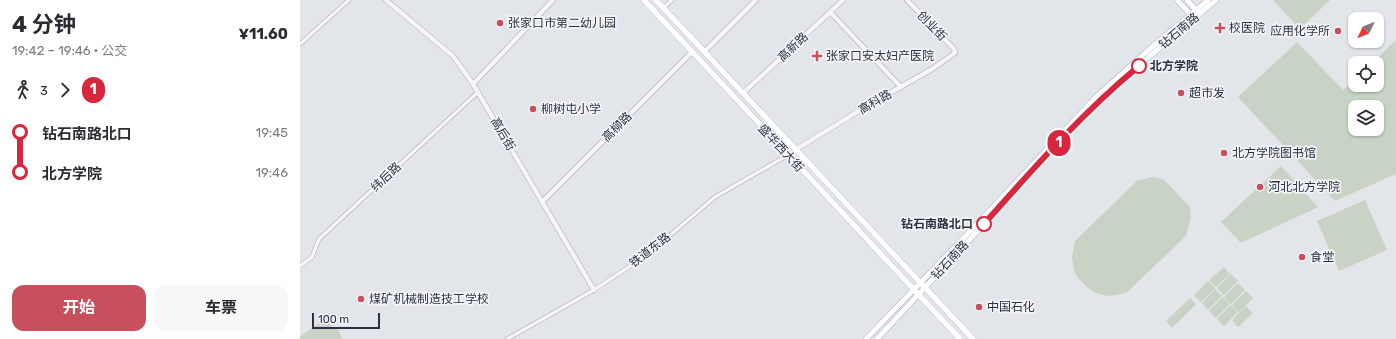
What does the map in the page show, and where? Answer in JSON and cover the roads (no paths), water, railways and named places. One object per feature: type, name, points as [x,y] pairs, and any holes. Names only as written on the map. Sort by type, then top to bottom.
[{"type":"main road","name":"盛华西大街","points":[[644,0],[919,295],[956,338]]},
{"type":"main road","name":"盛华西大街","points":[[656,0],[973,339]]},
{"type":"main road","points":[[1177,0],[1192,17]]},
{"type":"main road","points":[[1187,0],[1198,12]]},
{"type":"main road","name":"钻石南路","points":[[1198,12],[1208,0]]},
{"type":"main road","name":"钻石南路","points":[[877,339],[1091,108],[1192,17],[1216,0]]},
{"type":"main road","name":"钻石南路","points":[[866,339],[978,223],[1098,95],[1145,53],[1192,17]]},
{"type":"main road","points":[[852,224],[859,217]]},
{"type":"street","points":[[300,44],[349,0]]},
{"type":"street","name":"高后街","points":[[386,0],[453,56],[478,92],[594,290]]},
{"type":"street","points":[[473,84],[553,0]]},
{"type":"street","points":[[663,8],[672,0]]},
{"type":"street","points":[[704,52],[756,0]]},
{"type":"street","name":"高新路","points":[[743,93],[843,0]]},
{"type":"street","name":"创业街","points":[[907,0],[954,49],[955,53]]},
{"type":"street","points":[[830,12],[901,87]]},
{"type":"street","name":"高柳路","points":[[543,201],[692,52]]},
{"type":"street","name":"高科路","points":[[795,150],[932,69],[955,53]]},
{"type":"street","name":"纬后路","points":[[300,266],[312,257],[319,239],[478,92]]},
{"type":"street","name":"铁道东路","points":[[507,339],[594,290],[648,254],[715,197],[788,155]]},
{"type":"place","name":"张家口市第二幼儿园","points":[[500,23]]},
{"type":"place","name":"校医院","points":[[1220,28]]},
{"type":"place","name":"应用化学所","points":[[1338,31]]},
{"type":"place","name":"张家口安太妇产医院","points":[[817,56]]},
{"type":"place","name":"北方学院","points":[[1139,66]]},
{"type":"place","name":"超市发","points":[[1181,93]]},
{"type":"place","name":"柳树屯小学","points":[[533,109]]},
{"type":"place","name":"北方学院图书馆","points":[[1224,153]]},
{"type":"place","name":"河北北方学院","points":[[1260,187]]},
{"type":"place","name":"钻石南路北口","points":[[984,224]]},
{"type":"place","name":"食堂","points":[[1302,257]]},
{"type":"place","name":"煤矿机械制造技工学校","points":[[361,299]]},
{"type":"place","name":"中国石化","points":[[979,307]]}]
